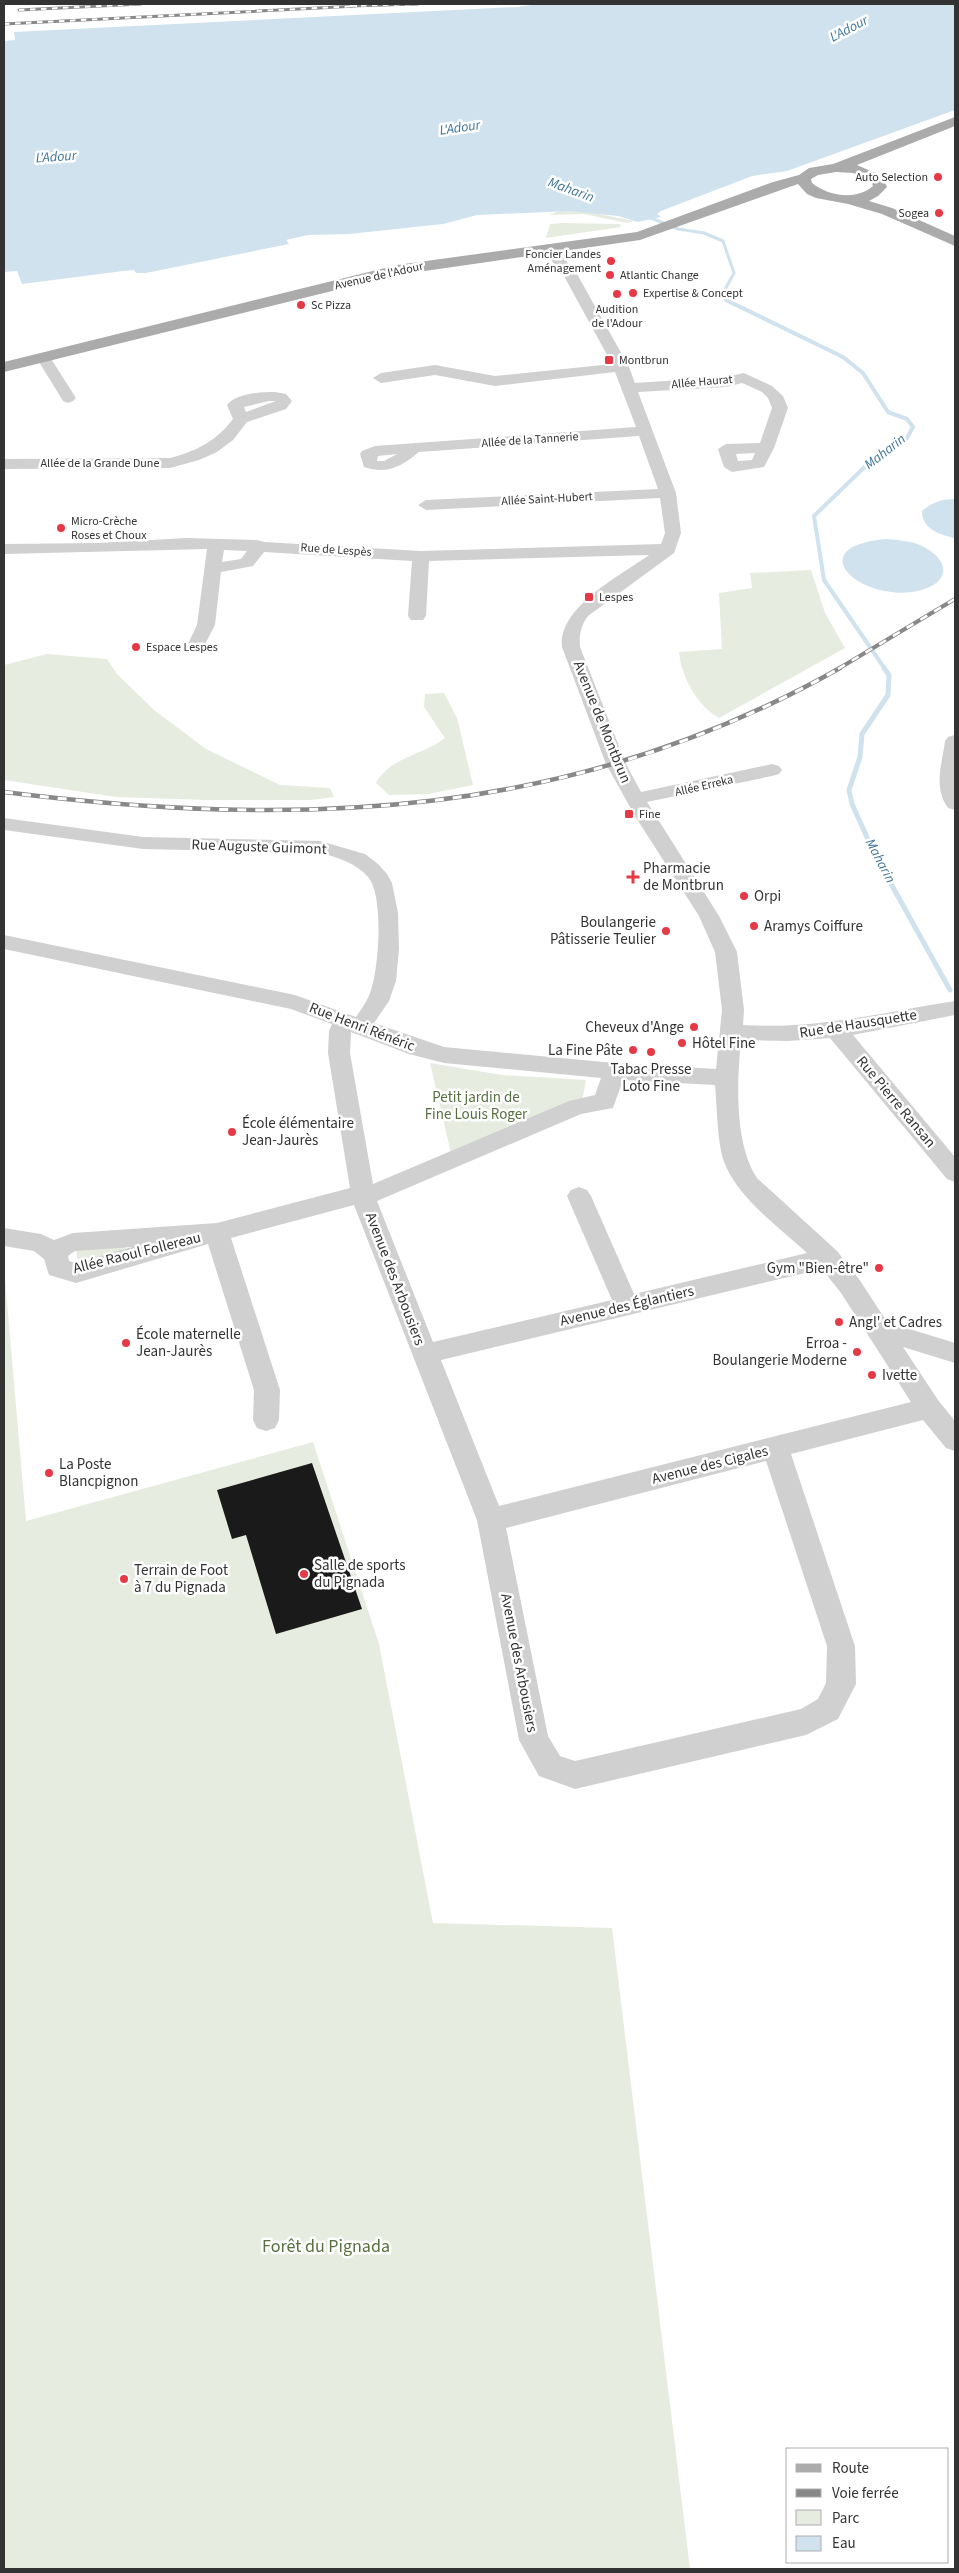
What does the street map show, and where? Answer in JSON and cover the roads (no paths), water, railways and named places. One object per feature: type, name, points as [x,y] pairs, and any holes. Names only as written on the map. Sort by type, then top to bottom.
[{"type":"main road","points":[[836,168],[874,151],[955,121]]},
{"type":"main road","points":[[872,175],[870,162],[874,151]]},
{"type":"main road","points":[[836,168],[856,170],[872,175],[877,179],[880,187],[872,194],[847,198]]},
{"type":"main road","name":"Avenue de l'Adour","points":[[4,367],[397,270],[640,236],[756,195],[778,185],[804,178],[814,171],[836,168]]},
{"type":"main road","points":[[804,178],[805,185],[813,192]]},
{"type":"main road","name":"Avenue de l'Adour","points":[[756,195],[782,191],[813,192],[847,198]]},
{"type":"main road","points":[[872,194],[887,211]]},
{"type":"main road","points":[[847,198],[887,211],[955,242]]},
{"type":"street","points":[[577,244],[568,254],[575,298],[621,368],[646,431],[668,493],[674,533],[668,549]]},
{"type":"street","points":[[548,248],[570,274]]},
{"type":"street","points":[[43,357],[68,398]]},
{"type":"street","points":[[381,378],[435,370],[464,377],[508,380],[621,368]]},
{"type":"street","name":"Allée Haurat","points":[[629,388],[726,382],[744,378],[767,389],[775,396],[780,408],[766,448]]},
{"type":"street","name":"Allée de la Grande Dune","points":[[4,464],[170,463],[193,457],[212,448],[227,437],[241,419]]},
{"type":"street","name":"Allée de la Tannerie","points":[[414,449],[646,431]]},
{"type":"street","name":"Allée Saint-Hubert","points":[[426,505],[668,493]]},
{"type":"street","points":[[197,644],[206,625],[216,543]]},
{"type":"street","name":"Rue de Lespès","points":[[4,549],[216,543],[421,556],[668,549]]},
{"type":"street","points":[[212,567],[244,565],[254,557],[256,545]]},
{"type":"street","name":"Avenue de Montbrun","points":[[668,549],[582,612],[573,623],[569,635],[571,647],[612,755],[635,799],[709,916],[726,952],[733,1010],[726,1078],[733,1151],[738,1167],[749,1184],[828,1258],[850,1286],[929,1408],[955,1440]]},
{"type":"street","points":[[416,616],[421,556]]},
{"type":"street","points":[[955,741],[949,796],[955,804]]},
{"type":"street","name":"Allée Erreka","points":[[635,799],[772,770]]},
{"type":"street","name":"Rue Auguste Guimont","points":[[4,824],[143,843],[320,847],[346,852],[378,876],[386,893],[388,958],[382,990],[352,1024]]},
{"type":"street","name":"Rue Henri Rénéric","points":[[4,942],[262,993],[295,1002],[417,1048],[444,1055],[614,1071],[726,1078]]},
{"type":"street","name":"Rue de Hausquette","points":[[731,1032],[779,1036],[837,1031],[955,1008]]},
{"type":"street","name":"Avenue des Arbousiers","points":[[352,1024],[340,1030],[338,1053],[363,1196],[490,1520],[534,1740],[550,1766],[575,1775],[806,1720],[828,1709],[841,1684],[841,1646],[775,1448]]},
{"type":"street","name":"Rue Pierre Ransan","points":[[837,1031],[955,1173]]},
{"type":"street","name":"Allée Raoul Follereau","points":[[4,1236],[41,1243],[55,1254],[58,1268],[76,1272],[353,1196],[372,1194],[577,1107],[605,1102],[614,1071]]},
{"type":"street","points":[[579,1196],[627,1306]]},
{"type":"street","name":"Allée Raoul Follereau","points":[[217,1232],[267,1390],[266,1420]]},
{"type":"street","name":"Avenue des Églantiers","points":[[425,1354],[828,1258]]},
{"type":"street","points":[[878,1331],[892,1333],[955,1353]]},
{"type":"street","name":"Avenue des Cigales","points":[[490,1520],[929,1408]]},
{"type":"water","name":"L'Adour","points":[[539,4],[955,4],[955,110],[787,171],[752,176],[661,211],[657,214],[661,217],[638,222],[618,216],[569,211],[477,215],[443,224],[349,234],[308,235],[286,240],[289,244],[146,273],[136,273],[134,270],[22,284],[17,271],[4,272],[4,41],[15,40],[14,32],[517,7]]},
{"type":"water","points":[[955,499],[955,538],[938,533],[928,527],[922,511],[937,502]]},
{"type":"water","points":[[887,539],[915,543],[933,553],[943,566],[941,578],[928,588],[918,591],[896,592],[876,589],[859,582],[847,572],[843,562],[846,552],[861,544]]},
{"type":"waterway","name":"Maharin","points":[[646,216],[678,229],[704,233],[723,241],[734,273],[723,293]]},
{"type":"waterway","name":"Maharin","points":[[723,293],[726,300],[843,357],[863,373],[888,412],[907,419],[913,427],[907,438],[877,455],[814,516],[824,580],[885,669]]},
{"type":"waterway","name":"Maharin","points":[[884,668],[889,675],[888,695],[862,734],[860,757],[849,790],[852,804],[875,855],[950,990]]},
{"type":"railway","points":[[19,10],[141,4]]},
{"type":"railway","points":[[350,6],[418,4]]},
{"type":"railway","points":[[4,24],[357,6]]},
{"type":"railway","points":[[838,669],[955,599]]},
{"type":"railway","points":[[4,792],[114,803],[222,809],[329,809],[433,800],[536,783],[638,756],[740,718],[838,669]]},
{"type":"place","name":"Auto Selection","points":[[938,177]]},
{"type":"place","name":"Sogea","points":[[939,213]]},
{"type":"place","name":"Foncier Landes Aménagement","points":[[611,261]]},
{"type":"place","name":"Atlantic Change","points":[[610,275]]},
{"type":"place","name":"Expertise & Concept","points":[[633,293]]},
{"type":"place","name":"Audition de l'Adour","points":[[617,294]]},
{"type":"place","name":"Sc Pizza","points":[[301,305]]},
{"type":"place","name":"Montbrun","points":[[609,360]]},
{"type":"place","name":"Micro-Crèche Roses et Choux","points":[[61,528]]},
{"type":"place","name":"Lespes","points":[[589,597]]},
{"type":"place","name":"Espace Lespes","points":[[136,647]]},
{"type":"place","name":"Fine","points":[[629,814]]},
{"type":"place","name":"Pharmacie de Montbrun","points":[[633,877]]},
{"type":"place","name":"Orpi","points":[[744,896]]},
{"type":"place","name":"Aramys Coiffure","points":[[754,926]]},
{"type":"place","name":"Boulangerie Pâtisserie Teulier","points":[[666,931]]},
{"type":"place","name":"Cheveux d'Ange","points":[[694,1027]]},
{"type":"place","name":"Hôtel Fine","points":[[682,1043]]},
{"type":"place","name":"La Fine Pâte","points":[[633,1050]]},
{"type":"place","name":"Tabac Presse Loto Fine","points":[[651,1052]]},
{"type":"place","name":"École élémentaire Jean-Jaurès","points":[[232,1132]]},
{"type":"place","name":"Gym \"Bien-être\"","points":[[879,1268]]},
{"type":"place","name":"Angl' et Cadres","points":[[839,1322]]},
{"type":"place","name":"École maternelle Jean-Jaurès","points":[[126,1343]]},
{"type":"place","name":"Erroa - Boulangerie Moderne","points":[[857,1352]]},
{"type":"place","name":"Ivette","points":[[872,1375]]},
{"type":"place","name":"La Poste Blancpignon","points":[[49,1473]]},
{"type":"place","name":"Salle de sports du Pignada","points":[[304,1574]]},
{"type":"place","name":"Terrain de Foot à 7 du Pignada","points":[[124,1579]]},
{"type":"park label","name":"Petit jardin de Fine Louis Roger","points":[[476,1106]]},
{"type":"park label","name":"Forêt du Pignada","points":[[326,2246]]}]
